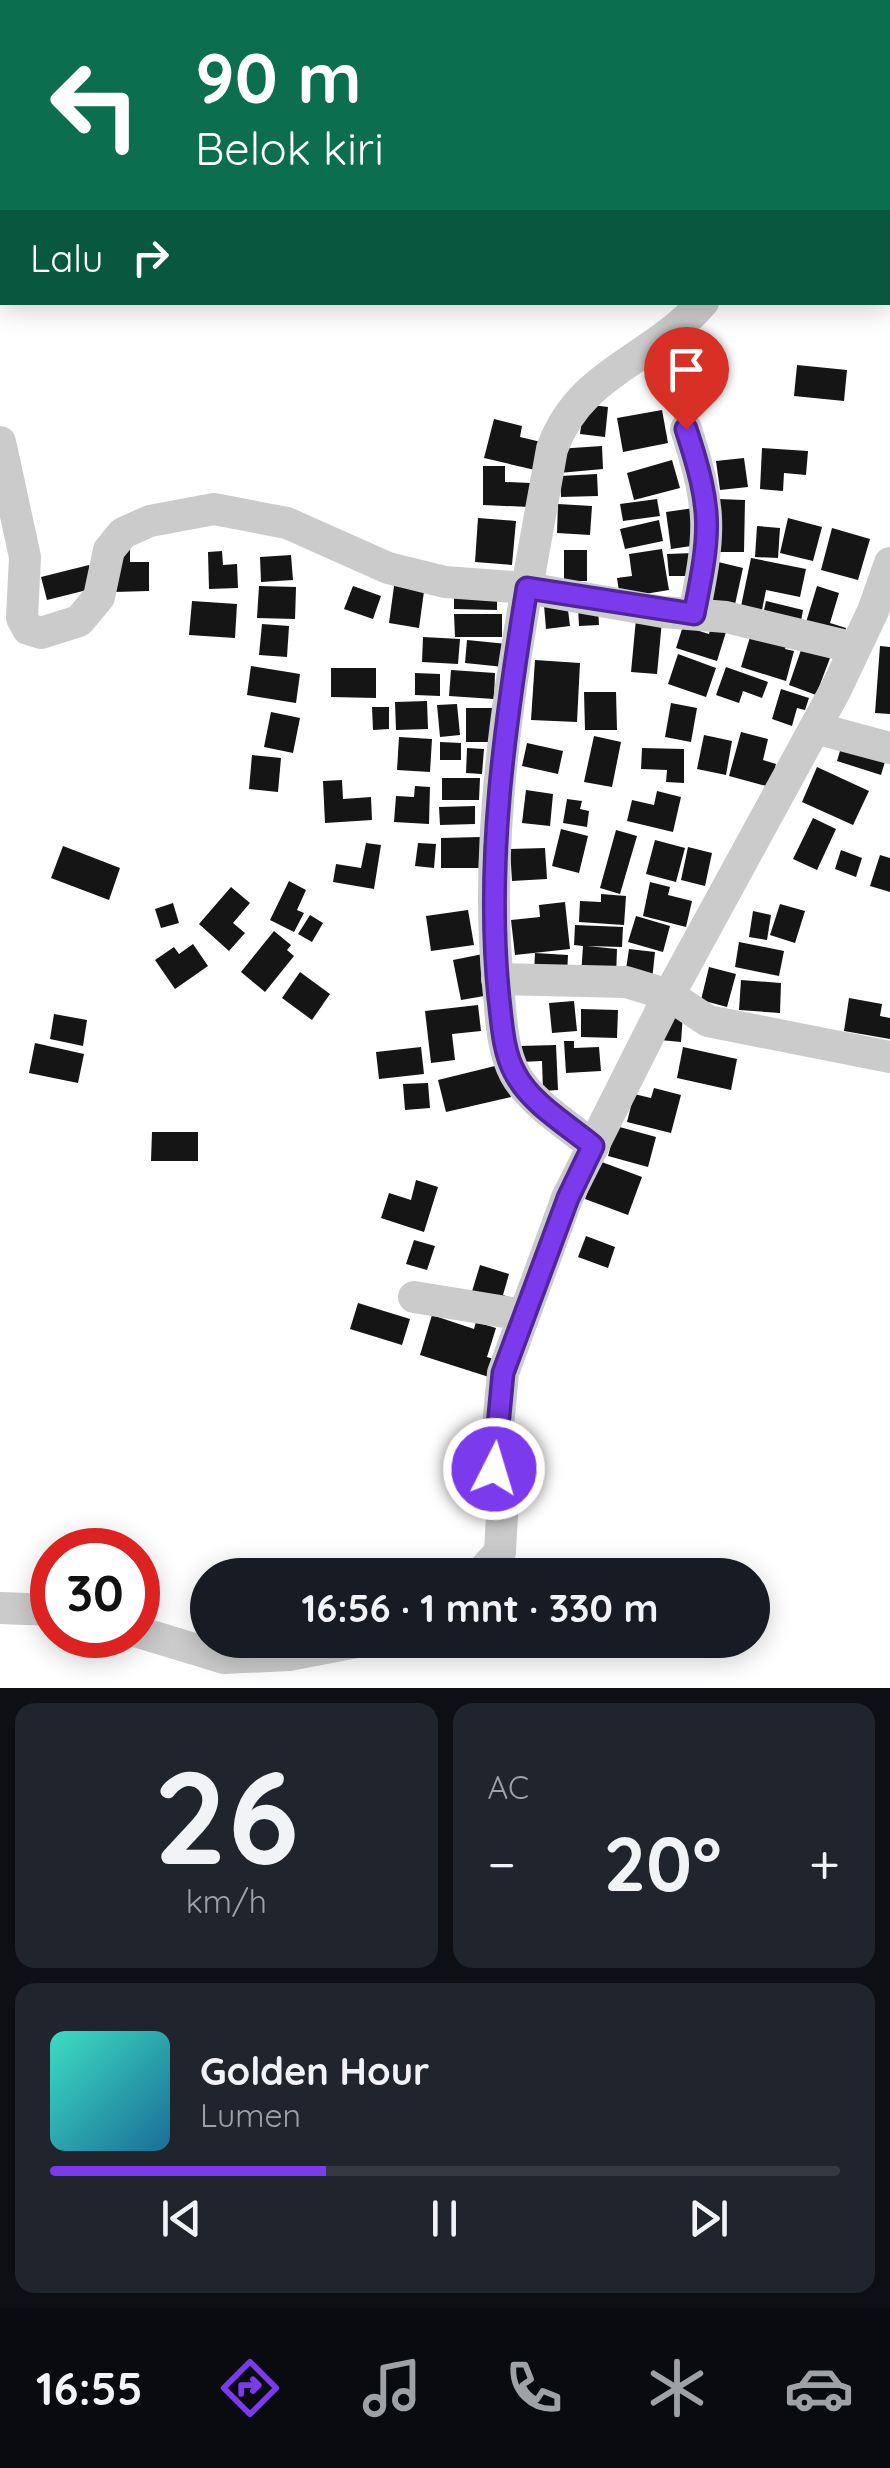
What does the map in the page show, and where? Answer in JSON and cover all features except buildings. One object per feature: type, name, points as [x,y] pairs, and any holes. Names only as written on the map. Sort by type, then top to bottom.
[{"type":"street","points":[[593,1146],[530,1093],[514,1073],[502,1032],[492,926],[506,730],[552,449],[564,416],[586,392],[656,347],[700,305]]},
{"type":"street","points":[[686,429],[706,490],[710,523],[694,614]]},
{"type":"street","points":[[0,442],[25,557],[22,618],[28,629],[41,633],[79,622],[90,610],[99,598],[109,550],[124,533],[150,522],[214,509],[287,522],[388,568],[445,582],[527,588],[778,627],[856,648]]},
{"type":"street","points":[[495,1558],[500,1552],[503,1496],[494,1469],[503,1373],[568,1198],[669,994],[856,648],[890,562]]},
{"type":"street","points":[[814,728],[890,748]]},
{"type":"street","points":[[497,979],[626,982],[669,994],[708,1021],[890,1057]]},
{"type":"street","points":[[414,1298],[524,1315]]},
{"type":"street","points":[[0,1608],[30,1609]]},
{"type":"street","points":[[160,1639],[190,1648]]},
{"type":"route","points":[[494,1469],[503,1373],[568,1198],[593,1146],[530,1093],[514,1073],[502,1032],[492,926],[507,711],[527,588],[694,614],[710,523],[706,490],[686,429]]}]
